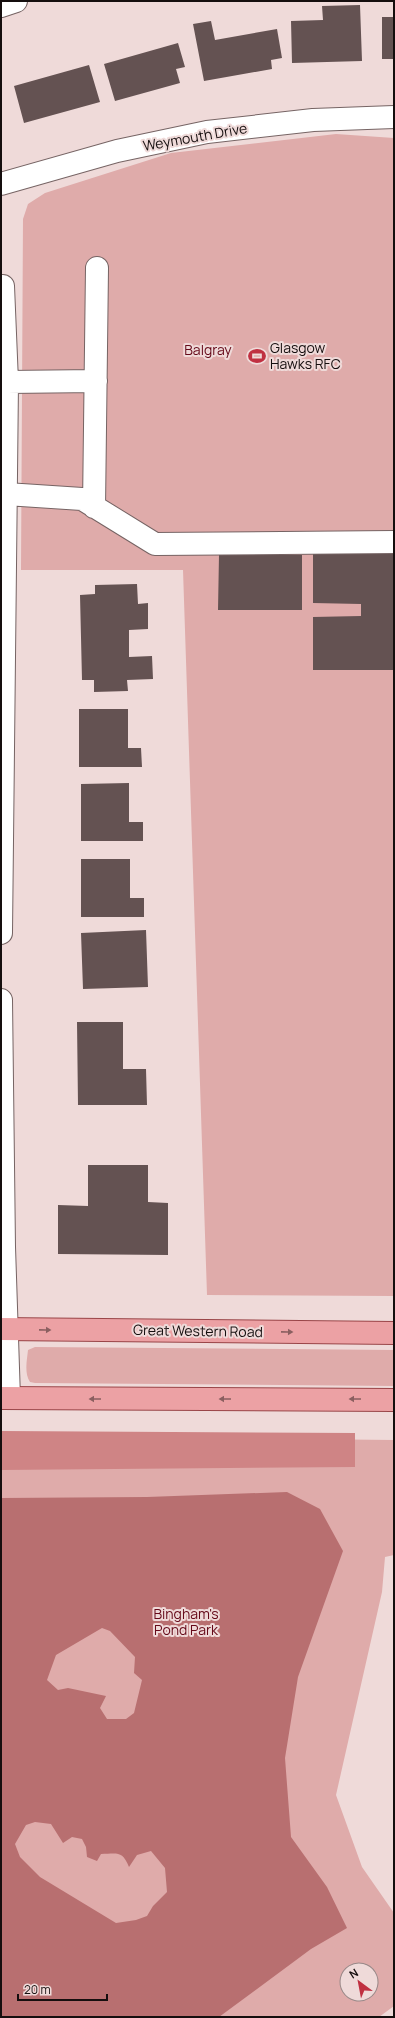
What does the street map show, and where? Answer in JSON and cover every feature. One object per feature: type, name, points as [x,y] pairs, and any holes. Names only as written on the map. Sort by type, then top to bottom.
[{"type":"main road","name":"Great Western Road","points":[[4,1330],[394,1334]]},
{"type":"main road","points":[[5,1398],[394,1400]]},
{"type":"street","points":[[1,6],[16,1]]},
{"type":"street","name":"Weymouth Drive","points":[[1,184],[117,151],[207,132],[313,120],[394,117]]},
{"type":"street","points":[[94,507],[98,268]]},
{"type":"street","points":[[1,933],[4,506],[7,382],[3,286]]},
{"type":"street","points":[[7,382],[96,381]]},
{"type":"street","points":[[4,506],[82,499],[155,544],[394,542]]},
{"type":"street","points":[[1,1000],[5,1398]]},
{"type":"green space","name":"Balgray","points":[[336,134],[394,138],[394,1296],[207,1295],[183,570],[21,570],[23,219],[28,204],[45,193],[171,153]]},
{"type":"green space","points":[[35,1347],[394,1350],[394,1386],[35,1383],[30,1382],[27,1375],[26,1366],[28,1350]]},
{"type":"green space","name":"Bingham's Pond Park","points":[[1,1436],[394,1440],[394,1555],[385,1557],[382,1592],[336,1795],[362,1867],[394,1913],[394,2006],[379,2017],[1,2017]]},
{"type":"shaded area","points":[[1,1431],[355,1433],[355,1467],[1,1470]]},
{"type":"shaded area","name":"Bingham's Pond Park","points":[[287,1492],[320,1509],[343,1551],[298,1677],[285,1758],[291,1837],[327,1887],[347,1928],[311,1949],[219,2017],[1,2017],[1,1498],[147,1497]],"holes":[[[102,1628],[110,1631],[135,1657],[134,1673],[142,1680],[134,1713],[126,1719],[107,1719],[100,1708],[106,1696],[68,1688],[58,1690],[47,1680],[56,1655]],[[35,1822],[51,1824],[63,1843],[72,1837],[82,1839],[86,1847],[87,1857],[97,1861],[101,1854],[118,1854],[124,1858],[129,1867],[137,1855],[151,1851],[165,1868],[167,1892],[153,1906],[147,1916],[136,1920],[116,1923],[40,1877],[20,1857],[15,1844],[26,1825]]]},
{"type":"building","points":[[360,5],[362,61],[292,63],[291,21],[323,20],[322,6]]},
{"type":"building","points":[[382,17],[394,17],[394,59],[382,59]]},
{"type":"building","points":[[211,21],[215,40],[277,29],[282,58],[271,60],[272,69],[204,81],[193,24]]},
{"type":"building","points":[[178,43],[185,67],[176,69],[180,83],[115,101],[104,64]]},
{"type":"building","points":[[89,65],[100,102],[24,123],[14,86]]},
{"type":"building","points":[[313,546],[394,546],[394,670],[313,670],[313,617],[361,616],[361,604],[313,603]]},
{"type":"building","points":[[219,555],[302,555],[302,610],[218,610]]},
{"type":"building","points":[[137,584],[138,604],[148,603],[148,629],[129,630],[129,657],[152,656],[153,679],[127,680],[128,691],[94,692],[94,680],[82,680],[80,595],[95,594],[95,585]]},
{"type":"building","points":[[79,709],[128,709],[128,748],[141,748],[142,767],[79,767]]},
{"type":"building","points":[[129,783],[129,822],[143,822],[143,841],[81,841],[81,784]]},
{"type":"building","points":[[81,859],[130,859],[130,898],[144,898],[144,917],[81,917]]},
{"type":"building","points":[[146,930],[148,987],[83,989],[81,933]]},
{"type":"building","points":[[77,1022],[123,1022],[123,1069],[146,1069],[147,1105],[78,1105]]},
{"type":"building","points":[[88,1165],[148,1165],[148,1202],[168,1203],[168,1255],[58,1254],[58,1205],[88,1206]]},
{"type":"place","name":"Glasgow Hawks RFC","points":[[257,356]]}]
